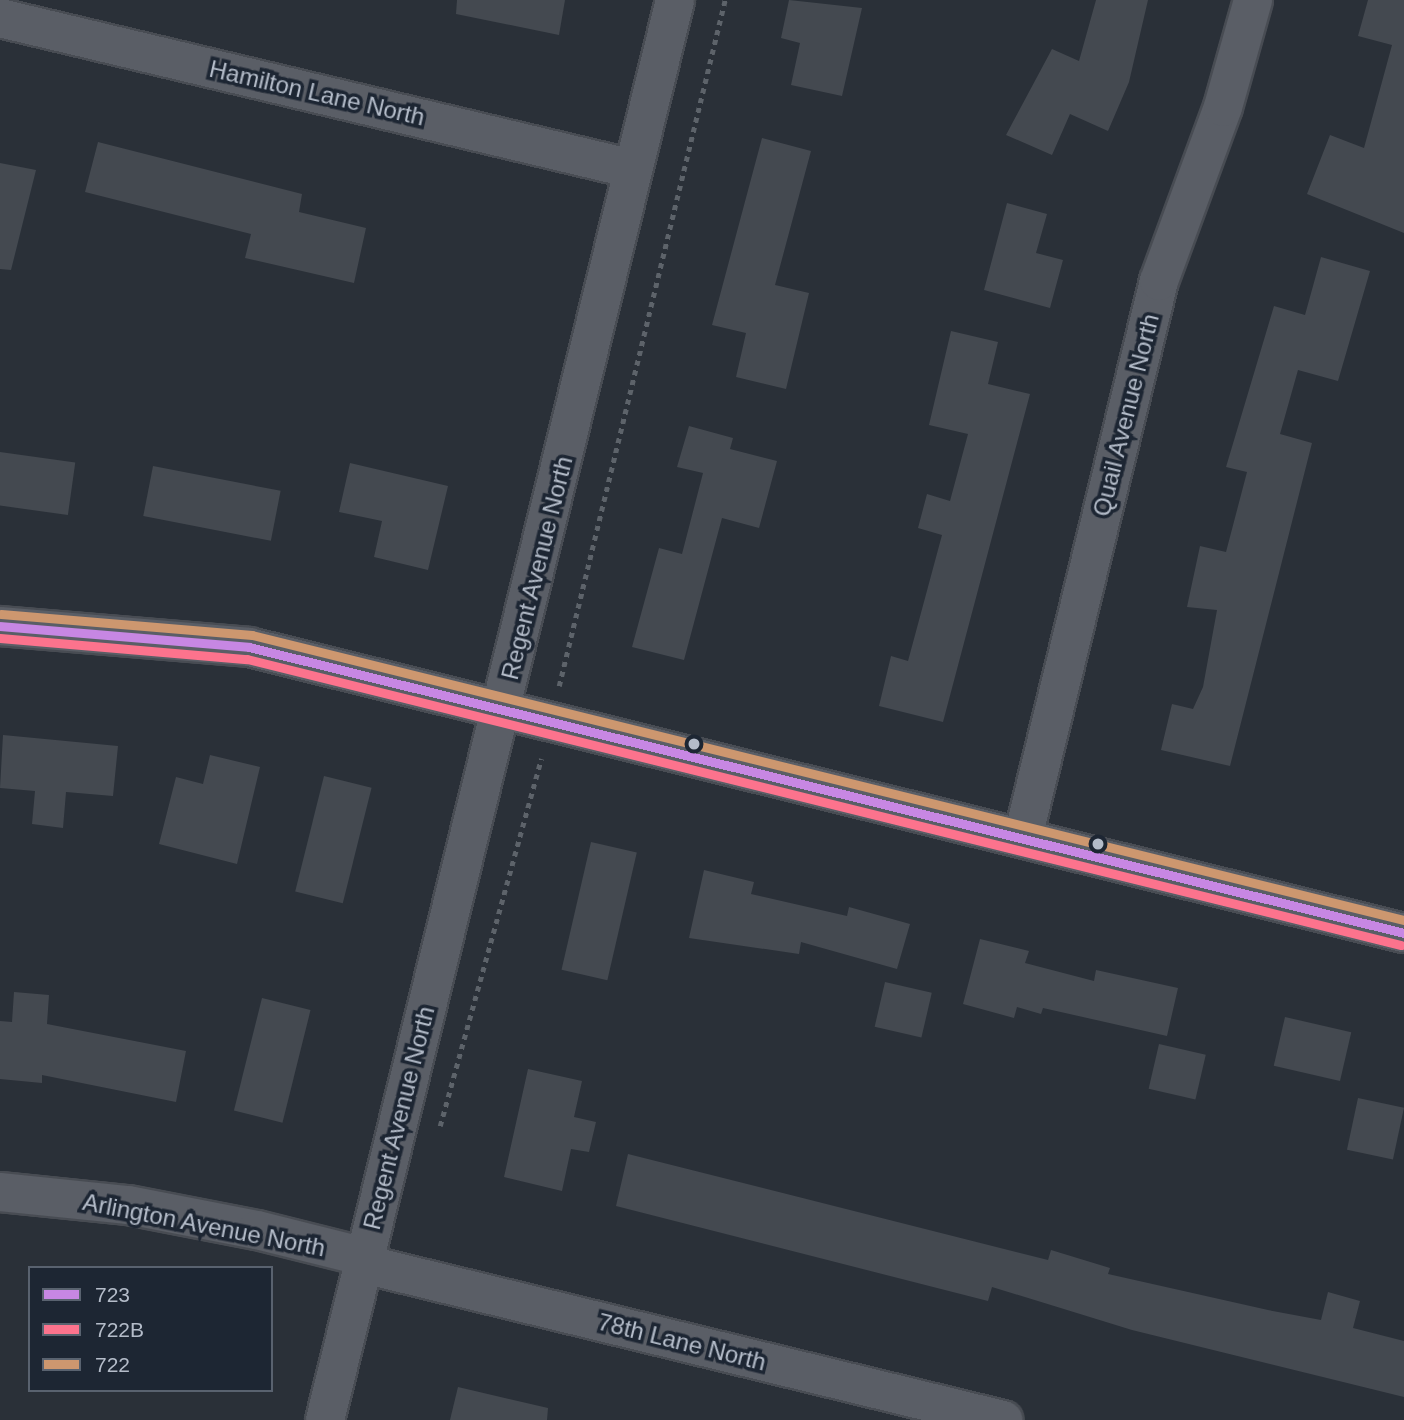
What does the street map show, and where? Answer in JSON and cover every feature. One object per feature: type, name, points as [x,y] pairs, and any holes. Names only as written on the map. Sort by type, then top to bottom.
[{"type":"street","name":"Regent Avenue North","points":[[325,1420],[503,708],[675,0]]},
{"type":"street","name":"Quail Avenue North","points":[[1023,837],[1159,281],[1223,107],[1253,0]]},
{"type":"street","name":"Hamilton Lane North","points":[[0,18],[633,169]]},
{"type":"street","points":[[0,626],[249,648],[503,708],[1404,933]]},
{"type":"street","name":"Arlington Avenue North","points":[[0,1192],[128,1205],[365,1257]]},
{"type":"street","name":"78th Lane North","points":[[365,1257],[372,1266],[1003,1420]]},
{"type":"path","points":[[561,677],[725,0]]},
{"type":"path","points":[[436,1140],[539,766]]},
{"type":"building","points":[[457,0],[565,0],[559,35],[456,14]]},
{"type":"building","points":[[789,0],[862,8],[842,96],[791,85],[800,43],[781,38]]},
{"type":"building","points":[[1096,0],[1148,0],[1129,82],[1108,131],[1070,114],[1052,155],[1006,135],[1052,49],[1079,61]]},
{"type":"building","points":[[1368,0],[1404,0],[1404,233],[1307,194],[1330,135],[1364,148],[1392,45],[1358,36]]},
{"type":"building","points":[[762,138],[811,151],[775,285],[809,293],[786,389],[736,377],[746,333],[712,325]]},
{"type":"building","points":[[98,142],[302,194],[299,212],[366,228],[354,283],[245,258],[251,234],[85,192]]},
{"type":"building","points":[[0,163],[36,170],[11,270],[0,269]]},
{"type":"building","points":[[1007,203],[1047,214],[1036,253],[1063,260],[1050,308],[984,290]]},
{"type":"building","points":[[1321,257],[1370,271],[1338,381],[1298,370],[1280,434],[1312,443],[1230,766],[1161,750],[1172,704],[1193,709],[1203,687],[1217,610],[1187,607],[1200,546],[1226,552],[1247,472],[1226,467],[1274,306],[1305,315]]},
{"type":"building","points":[[951,331],[998,342],[988,384],[1030,394],[943,722],[879,706],[891,656],[908,661],[942,535],[918,528],[927,494],[950,501],[968,434],[929,425]]},
{"type":"building","points":[[689,426],[733,438],[730,449],[777,461],[759,528],[722,518],[684,660],[632,647],[659,548],[682,554],[703,473],[677,467]]},
{"type":"building","points":[[0,452],[75,463],[68,515],[0,506]]},
{"type":"building","points":[[350,463],[448,486],[428,570],[374,557],[382,521],[339,512]]},
{"type":"building","points":[[153,466],[281,491],[271,541],[143,516]]},
{"type":"building","points":[[3,735],[118,746],[113,796],[66,792],[63,828],[32,824],[35,791],[0,788]]},
{"type":"building","points":[[210,755],[260,767],[237,864],[159,844],[176,777],[203,784]]},
{"type":"building","points":[[324,776],[372,788],[343,903],[295,891]]},
{"type":"building","points":[[591,842],[637,853],[607,980],[562,970]]},
{"type":"building","points":[[704,870],[754,882],[751,894],[847,916],[849,907],[910,924],[897,969],[801,942],[799,954],[689,938]]},
{"type":"building","points":[[980,939],[1029,951],[1025,963],[1094,981],[1096,970],[1178,988],[1167,1036],[1043,1008],[1041,1014],[1017,1007],[1014,1018],[963,1004]]},
{"type":"building","points":[[885,982],[932,993],[921,1038],[875,1027]]},
{"type":"building","points":[[14,992],[49,995],[47,1024],[186,1051],[176,1102],[42,1075],[42,1083],[0,1079],[0,1021],[12,1022]]},
{"type":"building","points":[[262,998],[311,1010],[282,1123],[234,1111]]},
{"type":"building","points":[[1285,1017],[1351,1032],[1340,1081],[1274,1066]]},
{"type":"building","points":[[1159,1044],[1206,1055],[1195,1100],[1149,1089]]},
{"type":"building","points":[[528,1069],[582,1081],[574,1117],[596,1122],[589,1152],[571,1149],[562,1191],[504,1177]]},
{"type":"building","points":[[1358,1098],[1404,1108],[1393,1160],[1347,1150]]},
{"type":"building","points":[[628,1154],[1048,1260],[1051,1250],[1110,1268],[1108,1274],[1268,1310],[1321,1320],[1328,1292],[1360,1301],[1353,1328],[1404,1341],[1404,1397],[1132,1330],[992,1287],[988,1301],[616,1206]]},
{"type":"building","points":[[458,1387],[548,1408],[547,1420],[450,1420]]},
{"type":"transit line","name":"722","points":[[1,614],[252,635],[1404,920]]},
{"type":"transit line","name":"723","points":[[0,626],[249,647],[1404,933]]},
{"type":"transit line","name":"722B","points":[[0,638],[247,659],[1401,945]]}]
